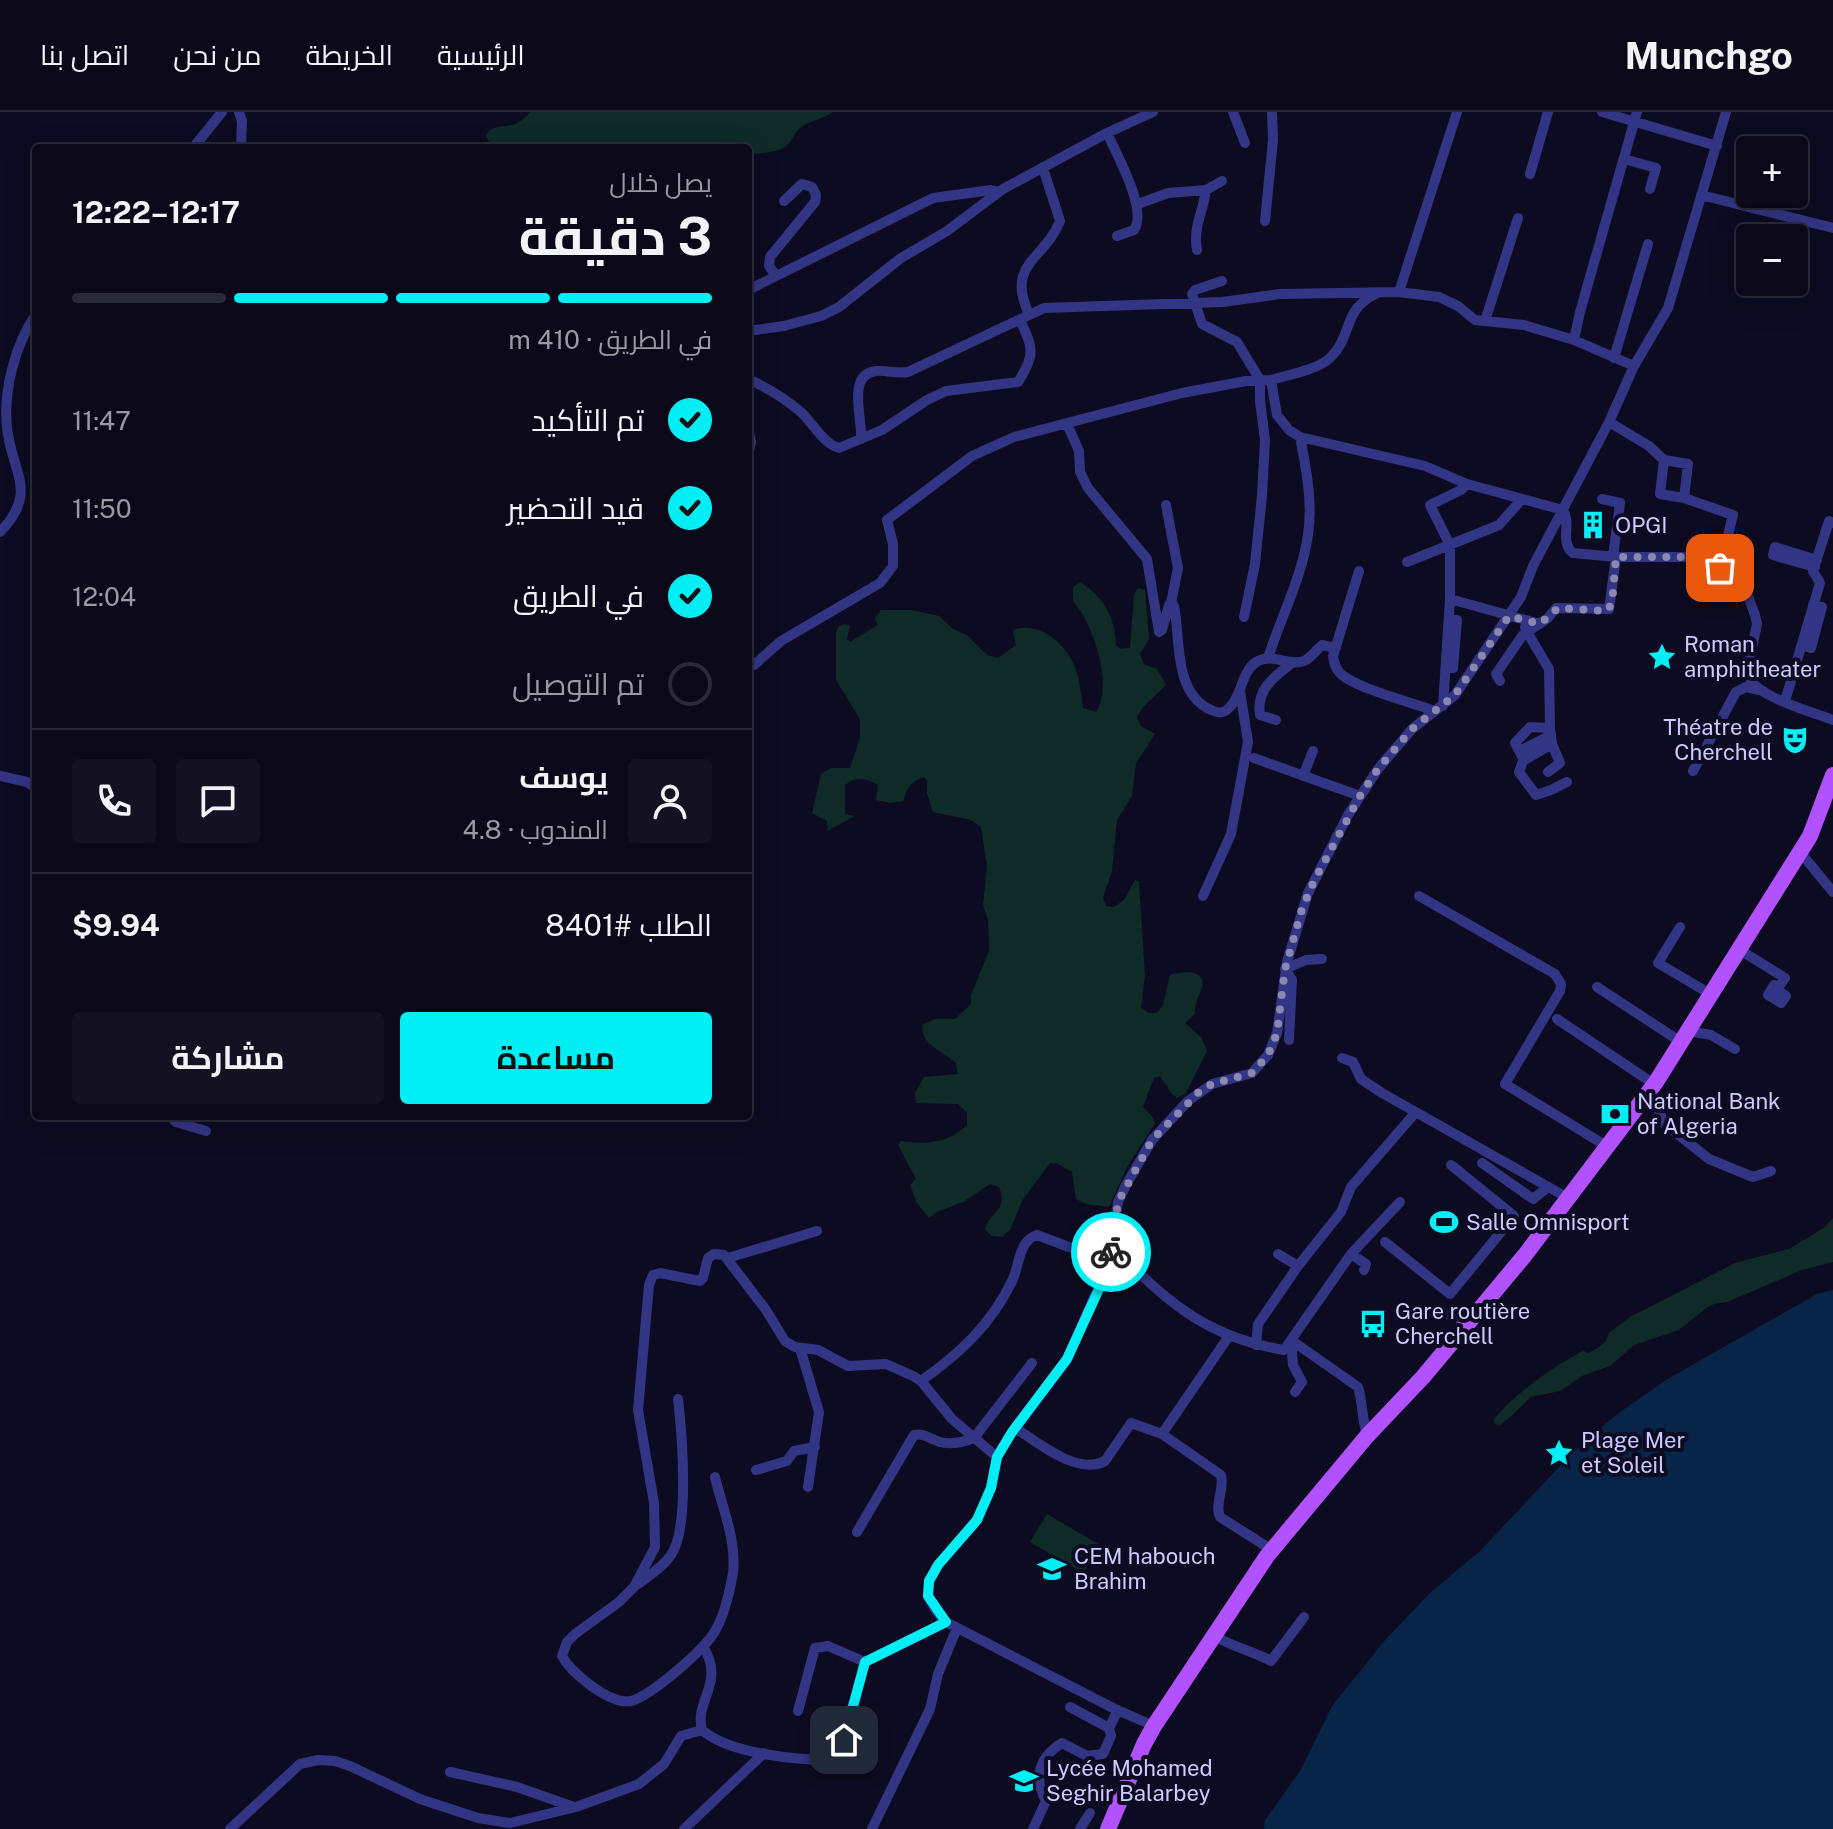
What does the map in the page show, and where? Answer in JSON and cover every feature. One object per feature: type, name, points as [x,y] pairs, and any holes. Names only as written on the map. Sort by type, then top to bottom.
[{"type":"main road","points":[[1108,1829],[1154,1726],[1272,1550],[1568,1198],[1651,1088],[1810,836],[1833,775]]},
{"type":"street","points":[[196,144],[222,112]]},
{"type":"street","points":[[239,112],[241,144]]},
{"type":"street","points":[[752,330],[784,326],[821,316],[839,307],[889,267],[947,231],[999,192],[1107,133],[1153,112]]},
{"type":"street","points":[[1233,112],[1245,143]]},
{"type":"street","points":[[1265,221],[1272,112]]},
{"type":"street","points":[[1399,292],[1457,112]]},
{"type":"street","points":[[1530,174],[1548,112]]},
{"type":"street","points":[[1602,112],[1636,117],[1717,146]]},
{"type":"street","points":[[1154,1726],[946,1622],[928,1596],[929,1581],[938,1565],[977,1520],[991,1488],[997,1457],[1067,1359],[1104,1278],[1118,1202],[1152,1140],[1200,1091],[1212,1084],[1252,1073],[1268,1055],[1277,1033],[1285,969],[1308,893],[1360,796],[1412,729],[1461,687],[1521,597],[1533,566],[1609,422],[1634,366],[1668,308],[1726,112]]},
{"type":"street","points":[[1574,340],[1636,117]]},
{"type":"street","points":[[1107,133],[1138,204],[1137,226],[1117,236]]},
{"type":"street","points":[[1624,159],[1656,168],[1650,189]]},
{"type":"street","points":[[752,381],[774,392],[798,410],[833,446],[839,448],[882,430],[946,391],[1018,382],[1032,355],[1024,317],[1022,275],[1060,221],[1043,168]]},
{"type":"street","points":[[1138,204],[1168,193],[1206,190],[1222,181]]},
{"type":"street","points":[[776,276],[769,266],[773,252],[815,202],[816,195],[812,187],[802,184],[784,201]]},
{"type":"street","points":[[752,288],[933,198],[991,190],[999,192]]},
{"type":"street","points":[[1197,250],[1196,226],[1206,190]]},
{"type":"street","points":[[1701,195],[1833,228]]},
{"type":"street","points":[[1485,321],[1518,218]]},
{"type":"street","points":[[1614,358],[1648,244]]},
{"type":"street","points":[[1222,281],[1195,290],[1192,294],[1202,324],[1237,342],[1266,380],[1277,415],[1289,430],[1300,437],[1425,466],[1467,484],[1563,510],[1567,517],[1566,542],[1570,551],[1614,557],[1692,557],[1720,568],[1743,583],[1754,608],[1757,624],[1748,670],[1749,679],[1763,693]]},
{"type":"street","points":[[861,439],[857,390],[861,378],[874,371],[908,372],[1044,308],[1063,305],[1099,307],[1223,302],[1280,294],[1399,292],[1439,297],[1458,306],[1475,320],[1524,325],[1574,340],[1634,366]]},
{"type":"street","points":[[752,665],[781,641],[880,583],[893,566],[893,544],[887,520],[972,456],[1014,437],[1182,393],[1266,380],[1328,360],[1339,346],[1354,309],[1355,297],[1349,293]]},
{"type":"street","points":[[1354,309],[1378,293]]},
{"type":"street","points":[[0,532],[12,520],[21,500],[21,483],[9,439],[7,411],[14,361],[32,323]]},
{"type":"street","points":[[1244,617],[1255,564],[1262,496],[1265,440],[1259,391],[1266,380]]},
{"type":"street","points":[[1609,422],[1649,446],[1664,460],[1688,464],[1684,498]]},
{"type":"street","points":[[1067,424],[1079,451],[1080,472],[1088,488],[1147,559],[1159,632],[1162,632],[1171,603],[1178,568],[1166,505]]},
{"type":"street","points":[[1268,658],[1308,535],[1309,498],[1300,437]]},
{"type":"street","points":[[1664,460],[1660,494],[1684,498],[1733,515],[1720,568]]},
{"type":"street","points":[[1439,708],[1446,668],[1450,545],[1430,505],[1467,484]]},
{"type":"street","points":[[1407,562],[1499,525],[1522,499]]},
{"type":"street","points":[[1500,681],[1496,674],[1522,636],[1556,608],[1609,609],[1620,503],[1602,499]]},
{"type":"street","points":[[1785,701],[1820,583],[1813,571],[1829,534],[1829,521],[1833,523]]},
{"type":"street","points":[[1359,571],[1336,648],[1334,664],[1338,671],[1350,681],[1439,708]]},
{"type":"street","points":[[1521,597],[1522,619],[1527,632],[1549,669],[1551,736],[1560,763],[1548,772]]},
{"type":"street","points":[[1450,599],[1540,624]]},
{"type":"street","points":[[1171,603],[1179,629],[1180,663],[1189,690],[1204,707],[1218,713],[1225,711],[1240,691],[1250,668],[1268,658],[1292,663]]},
{"type":"street","points":[[1276,720],[1260,715],[1260,695],[1274,678],[1292,663],[1307,659],[1322,645],[1336,648]]},
{"type":"street","points":[[1693,771],[1748,670]]},
{"type":"street","points":[[1736,692],[1746,687],[1833,720]]},
{"type":"street","points":[[1203,896],[1231,834],[1248,742],[1240,691]]},
{"type":"street","points":[[1551,736],[1530,727],[1515,743],[1522,756],[1519,772],[1534,794],[1567,782]]},
{"type":"street","points":[[1522,756],[1551,736]]},
{"type":"street","points":[[1303,776],[1313,751]]},
{"type":"street","points":[[1254,758],[1360,796]]},
{"type":"street","points":[[0,776],[32,781]]},
{"type":"street","points":[[1800,852],[1833,892]]},
{"type":"street","points":[[1419,896],[1559,979],[1560,991],[1505,1084],[1608,1147]]},
{"type":"street","points":[[1680,927],[1658,963],[1712,995]]},
{"type":"street","points":[[1740,950],[1785,978],[1778,988]]},
{"type":"street","points":[[1285,969],[1306,960],[1322,959]]},
{"type":"street","points":[[1285,969],[1292,980],[1289,1040]]},
{"type":"street","points":[[1597,987],[1685,1036],[1711,1035],[1735,1049]]},
{"type":"street","points":[[1557,1019],[1651,1088],[1665,1124],[1709,1159],[1753,1177],[1771,1171]]},
{"type":"street","points":[[1342,1058],[1356,1065],[1361,1079],[1568,1198]]},
{"type":"street","points":[[1256,1345],[1258,1324],[1341,1212],[1351,1187],[1416,1112]]},
{"type":"street","points":[[174,1120],[206,1131]]},
{"type":"street","points":[[1482,1163],[1533,1199],[1548,1187]]},
{"type":"street","points":[[1450,1294],[1514,1216],[1451,1165]]},
{"type":"street","points":[[1295,1392],[1302,1382],[1293,1365],[1292,1347],[1351,1254],[1400,1202]]},
{"type":"street","points":[[728,1258],[817,1231]]},
{"type":"street","points":[[921,1381],[973,1340],[1012,1282],[1026,1241],[1037,1235],[1069,1247],[1111,1250],[1175,1307],[1229,1336],[1256,1345],[1292,1347],[1358,1387],[1362,1399],[1361,1417],[1367,1436]]},
{"type":"street","points":[[1385,1242],[1450,1294],[1463,1321]]},
{"type":"street","points":[[634,1587],[655,1547],[654,1503],[638,1410],[649,1281],[658,1273],[700,1281],[710,1256],[719,1254],[728,1258],[785,1341],[800,1348],[818,1350],[848,1366],[886,1364],[921,1381],[952,1419],[997,1457]]},
{"type":"street","points":[[1278,1254],[1298,1266]]},
{"type":"street","points":[[1351,1254],[1366,1264],[1364,1270]]},
{"type":"street","points":[[1438,1311],[1463,1321]]},
{"type":"street","points":[[1162,1434],[1229,1336]]},
{"type":"street","points":[[800,1348],[819,1412],[808,1487]]},
{"type":"street","points":[[857,1532],[914,1435],[922,1434],[951,1443],[974,1438],[1032,1363]]},
{"type":"street","points":[[678,1399],[682,1489],[679,1533],[673,1552],[619,1602],[567,1642],[562,1656],[568,1667],[616,1700],[631,1701],[704,1648],[717,1629],[733,1572],[733,1546],[715,1477]]},
{"type":"street","points":[[1015,1428],[1063,1457],[1089,1465],[1105,1461],[1132,1423],[1162,1434],[1221,1475],[1223,1486],[1217,1511],[1220,1517],[1272,1550]]},
{"type":"street","points":[[756,1470],[787,1461],[794,1451],[815,1447]]},
{"type":"street","points":[[1213,1635],[1235,1649],[1256,1653],[1271,1661],[1304,1617]]},
{"type":"street","points":[[230,1829],[300,1764],[318,1760],[350,1766],[420,1799],[504,1826],[576,1807],[639,1784],[664,1764],[681,1736],[702,1730],[723,1744],[764,1753],[835,1759],[865,1662],[946,1622]]},
{"type":"street","points":[[872,1829],[930,1709],[938,1674],[957,1628]]},
{"type":"street","points":[[798,1711],[815,1648],[828,1646],[865,1662]]},
{"type":"street","points":[[702,1730],[701,1718],[712,1677],[712,1661],[704,1648]]},
{"type":"street","points":[[1070,1707],[1109,1728]]},
{"type":"street","points":[[1033,1829],[1046,1801],[1038,1779],[1045,1757],[1062,1743],[1087,1756],[1103,1754],[1111,1736],[1109,1728],[1118,1710]]},
{"type":"street","points":[[684,1829],[764,1753]]},
{"type":"street","points":[[450,1772],[517,1787],[576,1807]]},
{"type":"street","points":[[1080,1829],[1090,1813]]},
{"type":"green space","points":[[531,112],[833,112],[806,124],[782,148],[752,154],[752,144],[491,144],[485,136],[494,128],[517,123]]},
{"type":"green space","points":[[1080,582],[1107,609],[1116,646],[1121,649],[1130,648],[1134,594],[1138,588],[1145,590],[1149,639],[1140,654],[1144,664],[1157,669],[1166,685],[1137,717],[1141,726],[1155,734],[1136,763],[1132,796],[1117,820],[1112,871],[1103,898],[1106,906],[1114,907],[1124,900],[1135,880],[1139,881],[1145,976],[1141,1008],[1157,1013],[1163,1005],[1170,975],[1186,972],[1200,976],[1202,987],[1195,1014],[1185,1023],[1201,1037],[1207,1051],[1186,1093],[1177,1098],[1160,1076],[1154,1078],[1143,1107],[1155,1123],[1127,1167],[1109,1207],[1086,1204],[1076,1199],[1072,1172],[1050,1163],[1022,1201],[1010,1230],[1002,1237],[992,1236],[985,1230],[1002,1201],[999,1187],[990,1184],[963,1202],[929,1218],[917,1203],[910,1185],[916,1179],[898,1145],[901,1141],[919,1143],[945,1139],[967,1125],[967,1113],[958,1104],[916,1103],[915,1093],[924,1077],[958,1074],[955,1062],[924,1037],[923,1024],[935,1019],[955,1019],[971,1004],[971,995],[989,951],[988,920],[983,905],[987,866],[981,827],[971,820],[933,812],[924,777],[910,786],[903,801],[890,803],[876,800],[878,785],[861,779],[849,782],[845,785],[845,814],[854,816],[828,831],[827,821],[812,813],[821,774],[831,768],[850,768],[860,738],[860,719],[836,680],[836,633],[838,627],[845,624],[850,626],[847,639],[850,642],[878,625],[875,618],[881,610],[912,610],[939,616],[953,629],[967,635],[987,655],[998,658],[1016,645],[1013,630],[1033,629],[1051,637],[1066,652],[1077,675],[1083,708],[1096,712],[1101,700],[1102,671],[1088,624],[1073,601],[1073,587]]},
{"type":"green space","points":[[1833,1218],[1833,1262],[1802,1270],[1727,1302],[1714,1304],[1679,1330],[1634,1345],[1610,1366],[1584,1375],[1560,1391],[1531,1397],[1500,1425],[1495,1424],[1493,1420],[1524,1390],[1583,1351],[1588,1353],[1598,1348],[1609,1333],[1630,1317],[1735,1263],[1789,1249],[1825,1227]]},
{"type":"green space","points":[[1047,1514],[1100,1545],[1083,1573],[1030,1542]]},
{"type":"water","points":[[1833,1290],[1833,1829],[1264,1829],[1265,1820],[1300,1771],[1332,1706],[1386,1639],[1430,1593],[1481,1550],[1576,1449],[1620,1412],[1666,1380],[1817,1294]]},
{"type":"way so far","points":[[1111,1252],[1118,1202],[1152,1140],[1200,1091],[1212,1084],[1252,1073],[1268,1055],[1277,1033],[1285,969],[1302,909],[1348,815],[1378,769],[1412,729],[1455,695],[1509,616],[1540,624],[1558,608],[1607,611],[1612,603],[1616,557],[1692,557],[1720,568]]},
{"type":"place","name":"OPGI","points":[[1593,525]]},
{"type":"place","name":"Roman amphitheater","points":[[1662,657]]},
{"type":"place","name":"Théatre de Cherchell","points":[[1795,740]]},
{"type":"place","name":"National Bank of Algeria","points":[[1615,1114]]},
{"type":"place","name":"Salle Omnisport","points":[[1444,1222]]},
{"type":"place","name":"Gare routière Cherchell","points":[[1373,1324]]},
{"type":"place","name":"Plage Mer et Soleil","points":[[1559,1453]]},
{"type":"place","name":"CEM habouch Brahim","points":[[1052,1569]]},
{"type":"place","name":"Lycée Mohamed Seghir Balarbey","points":[[1024,1781]]},
{"type":"route","points":[[844,1740],[865,1662],[946,1622],[928,1596],[929,1581],[938,1565],[977,1520],[991,1488],[997,1457],[1067,1359],[1104,1278],[1111,1252]]}]
